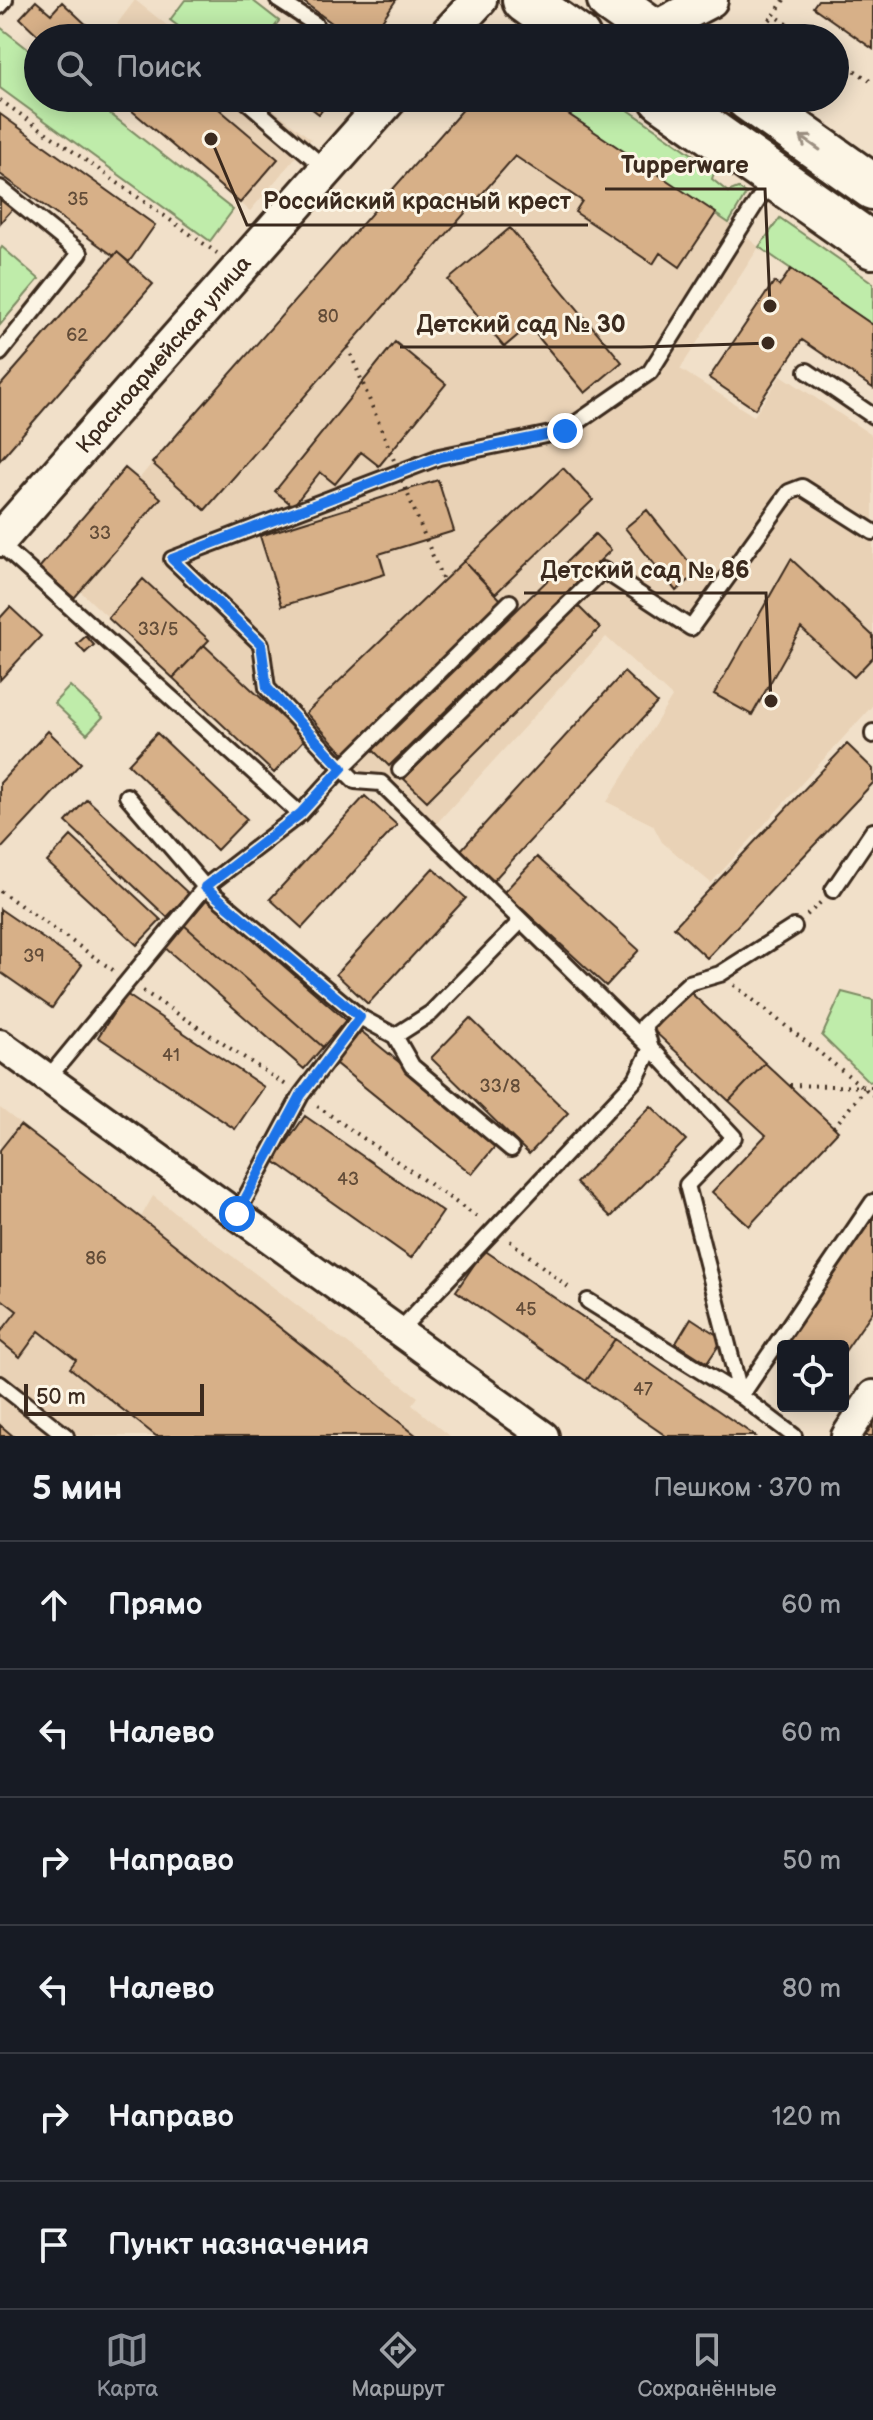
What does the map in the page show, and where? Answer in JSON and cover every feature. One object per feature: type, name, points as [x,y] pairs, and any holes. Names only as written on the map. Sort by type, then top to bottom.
[{"type":"main road","points":[[525,0],[558,24]]},
{"type":"main road","points":[[610,0],[638,24]]},
{"type":"main road","points":[[682,112],[873,246]]},
{"type":"main road","points":[[768,112],[873,187]]},
{"type":"street","points":[[457,24],[479,0]]},
{"type":"street","points":[[670,24],[710,0]]},
{"type":"street","name":"Красноармейская улица","points":[[0,542],[377,112]]},
{"type":"street","points":[[0,1044],[544,1436]]},
{"type":"street","points":[[846,1436],[873,1395]]},
{"type":"lane","points":[[0,6],[5,0]]},
{"type":"lane","points":[[278,0],[315,24]]},
{"type":"lane","points":[[259,112],[326,169]]},
{"type":"lane","points":[[741,1396],[687,1185],[734,1137],[651,1048],[381,783],[355,781],[342,768],[267,688],[261,644],[172,559],[439,457],[565,431],[650,372],[773,177]]},
{"type":"lane","points":[[0,188],[80,253],[0,353]]},
{"type":"lane","points":[[807,371],[873,416]]},
{"type":"lane","points":[[400,770],[603,570],[691,628],[789,492],[802,487],[873,532]]},
{"type":"lane","points":[[0,542],[300,814]]},
{"type":"lane","points":[[49,1077],[205,887],[300,814],[342,768],[510,602]]},
{"type":"lane","points":[[127,796],[205,887],[360,1017],[395,1036],[412,1066],[511,1149]]},
{"type":"lane","points":[[833,890],[856,861],[873,831]]},
{"type":"lane","points":[[395,1036],[431,1013],[521,921]]},
{"type":"lane","points":[[398,1332],[636,1079],[651,1048],[644,1025],[689,983],[720,974],[794,927]]},
{"type":"lane","points":[[237,1214],[301,1095],[360,1017]]},
{"type":"lane","points":[[741,1396],[873,1202]]},
{"type":"lane","points":[[588,1301],[741,1396],[794,1436]]},
{"type":"lane","points":[[0,1384],[66,1436]]},
{"type":"path","points":[[766,24],[784,0]]},
{"type":"path","points":[[774,15],[787,24]]},
{"type":"path","points":[[849,67],[873,83]]},
{"type":"path","points":[[0,100],[239,268]]},
{"type":"path","points":[[348,347],[443,581]]},
{"type":"path","points":[[794,927],[833,890]]},
{"type":"path","points":[[720,974],[873,1095]]},
{"type":"path","points":[[790,1085],[873,1087]]},
{"type":"path","points":[[834,1127],[865,1089]]},
{"type":"shaded area","points":[[135,0],[165,24],[117,24]]},
{"type":"shaded area","points":[[133,112],[277,112],[311,139],[250,211]]},
{"type":"shaded area","points":[[461,112],[565,112],[716,213],[759,247],[680,369],[754,416],[781,375],[873,436],[873,705],[711,883],[662,842],[653,825],[607,802],[672,697],[606,637],[426,835],[315,730],[274,773],[80,591],[160,499],[139,479]]},
{"type":"shaded area","points":[[0,1108],[141,1217],[153,1196],[418,1397],[412,1405],[450,1436],[0,1436]]},
{"type":"green space","points":[[185,0],[252,0],[279,21],[277,24],[175,24],[170,20]]},
{"type":"green space","points":[[0,27],[24,46],[24,105],[0,88]]},
{"type":"green space","points":[[33,112],[108,112],[233,210],[210,241]]},
{"type":"green space","points":[[565,112],[631,112],[715,170],[712,179],[728,192],[738,188],[746,194],[729,223]]},
{"type":"green space","points":[[780,218],[873,283],[873,325],[759,247]]},
{"type":"green space","points":[[2,247],[39,279],[0,325],[0,250]]},
{"type":"green space","points":[[70,686],[103,717],[87,734],[54,703]]},
{"type":"green space","points":[[842,992],[873,1000],[873,1081],[869,1082],[822,1036]]},
{"type":"building","points":[[301,0],[396,0],[380,24],[333,24]]},
{"type":"building","points":[[818,0],[873,0],[873,49],[849,32],[849,24],[837,24],[813,7]]},
{"type":"building","points":[[36,1],[51,14],[62,2],[86,24],[26,24],[20,18]]},
{"type":"building","points":[[133,112],[223,112],[278,159],[240,203]]},
{"type":"building","points":[[461,112],[565,112],[716,213],[680,267],[660,253],[653,264],[575,212],[582,201],[515,156],[205,510],[152,463]]},
{"type":"building","points":[[0,114],[155,225],[129,262],[117,252],[114,256],[0,174]]},
{"type":"building","points":[[0,192],[16,205],[0,223]]},
{"type":"building","points":[[510,228],[622,362],[585,393],[529,326],[504,347],[448,280]]},
{"type":"building","points":[[117,252],[153,284],[0,460],[0,386]]},
{"type":"building","points":[[791,269],[873,325],[873,388],[802,340],[755,409],[709,378],[774,282],[779,286]]},
{"type":"building","points":[[395,342],[446,384],[379,466],[361,452],[335,484],[320,472],[293,506],[275,491]]},
{"type":"building","points":[[125,468],[161,498],[74,598],[39,568]]},
{"type":"building","points":[[563,468],[593,500],[495,594],[464,561]]},
{"type":"building","points":[[438,480],[454,531],[379,554],[385,574],[282,606],[260,536]]},
{"type":"building","points":[[647,510],[698,573],[676,591],[625,528]]},
{"type":"building","points":[[595,534],[611,550],[389,766],[373,750]]},
{"type":"building","points":[[791,559],[873,636],[873,657],[854,677],[801,628],[752,715],[714,694]]},
{"type":"building","points":[[464,561],[504,603],[345,755],[306,713]]},
{"type":"building","points":[[143,579],[209,640],[173,678],[108,618]]},
{"type":"building","points":[[577,605],[600,628],[427,801],[404,779]]},
{"type":"building","points":[[10,607],[41,636],[0,680],[0,618]]},
{"type":"building","points":[[86,636],[94,645],[85,653],[77,644]]},
{"type":"building","points":[[204,645],[305,739],[274,773],[173,678]]},
{"type":"building","points":[[624,672],[657,703],[493,881],[460,851]]},
{"type":"building","points":[[48,731],[81,763],[0,850],[0,783]]},
{"type":"building","points":[[157,733],[247,819],[217,850],[128,764]]},
{"type":"building","points":[[847,744],[873,769],[873,783],[707,958],[674,927]]},
{"type":"building","points":[[365,796],[397,825],[302,928],[270,899]]},
{"type":"building","points":[[87,799],[189,894],[167,917],[66,822]]},
{"type":"building","points":[[71,836],[161,920],[137,945],[47,862]]},
{"type":"building","points":[[537,857],[639,950],[606,986],[504,892]]},
{"type":"building","points":[[433,868],[466,898],[368,1004],[336,974]]},
{"type":"building","points":[[207,899],[346,1020],[323,1047],[184,925]]},
{"type":"building","points":[[0,909],[82,965],[52,1008],[0,972]]},
{"type":"building","points":[[184,925],[323,1047],[304,1069],[164,947]]},
{"type":"building","points":[[689,991],[765,1063],[729,1101],[653,1030]]},
{"type":"building","points":[[126,994],[264,1087],[235,1129],[98,1037]]},
{"type":"building","points":[[470,1018],[568,1113],[529,1154],[431,1058]]},
{"type":"building","points":[[361,1031],[498,1143],[472,1174],[335,1063]]},
{"type":"building","points":[[765,1063],[838,1131],[749,1226],[712,1192],[766,1135],[729,1101]]},
{"type":"building","points":[[651,1106],[686,1140],[611,1217],[576,1183]]},
{"type":"building","points":[[305,1116],[443,1212],[411,1258],[274,1161]]},
{"type":"building","points":[[20,1125],[417,1436],[156,1436],[70,1368],[76,1360],[39,1331],[20,1357],[0,1341],[0,1333],[17,1311],[0,1298],[0,1150]]},
{"type":"building","points":[[873,1217],[873,1311],[849,1345],[849,1340],[788,1340]]},
{"type":"building","points":[[484,1250],[615,1339],[586,1381],[456,1291]]},
{"type":"building","points":[[691,1318],[723,1339],[707,1363],[676,1343]]},
{"type":"building","points":[[615,1339],[755,1436],[666,1436],[586,1381]]},
{"type":"building","points":[[873,1414],[873,1436],[856,1436]]},
{"type":"building","points":[[0,1425],[13,1436],[0,1436]]},
{"type":"place","name":"Российский красный крест","points":[[211,139]]},
{"type":"place","name":"Tupperware","points":[[770,306]]},
{"type":"place","name":"Детский сад № 30","points":[[768,343]]},
{"type":"place","name":"Детский сад № 86","points":[[771,701]]},
{"type":"route","points":[[237,1214],[301,1095],[360,1017],[205,887],[300,814],[342,768],[267,688],[261,644],[172,559],[439,457],[565,431]]}]
